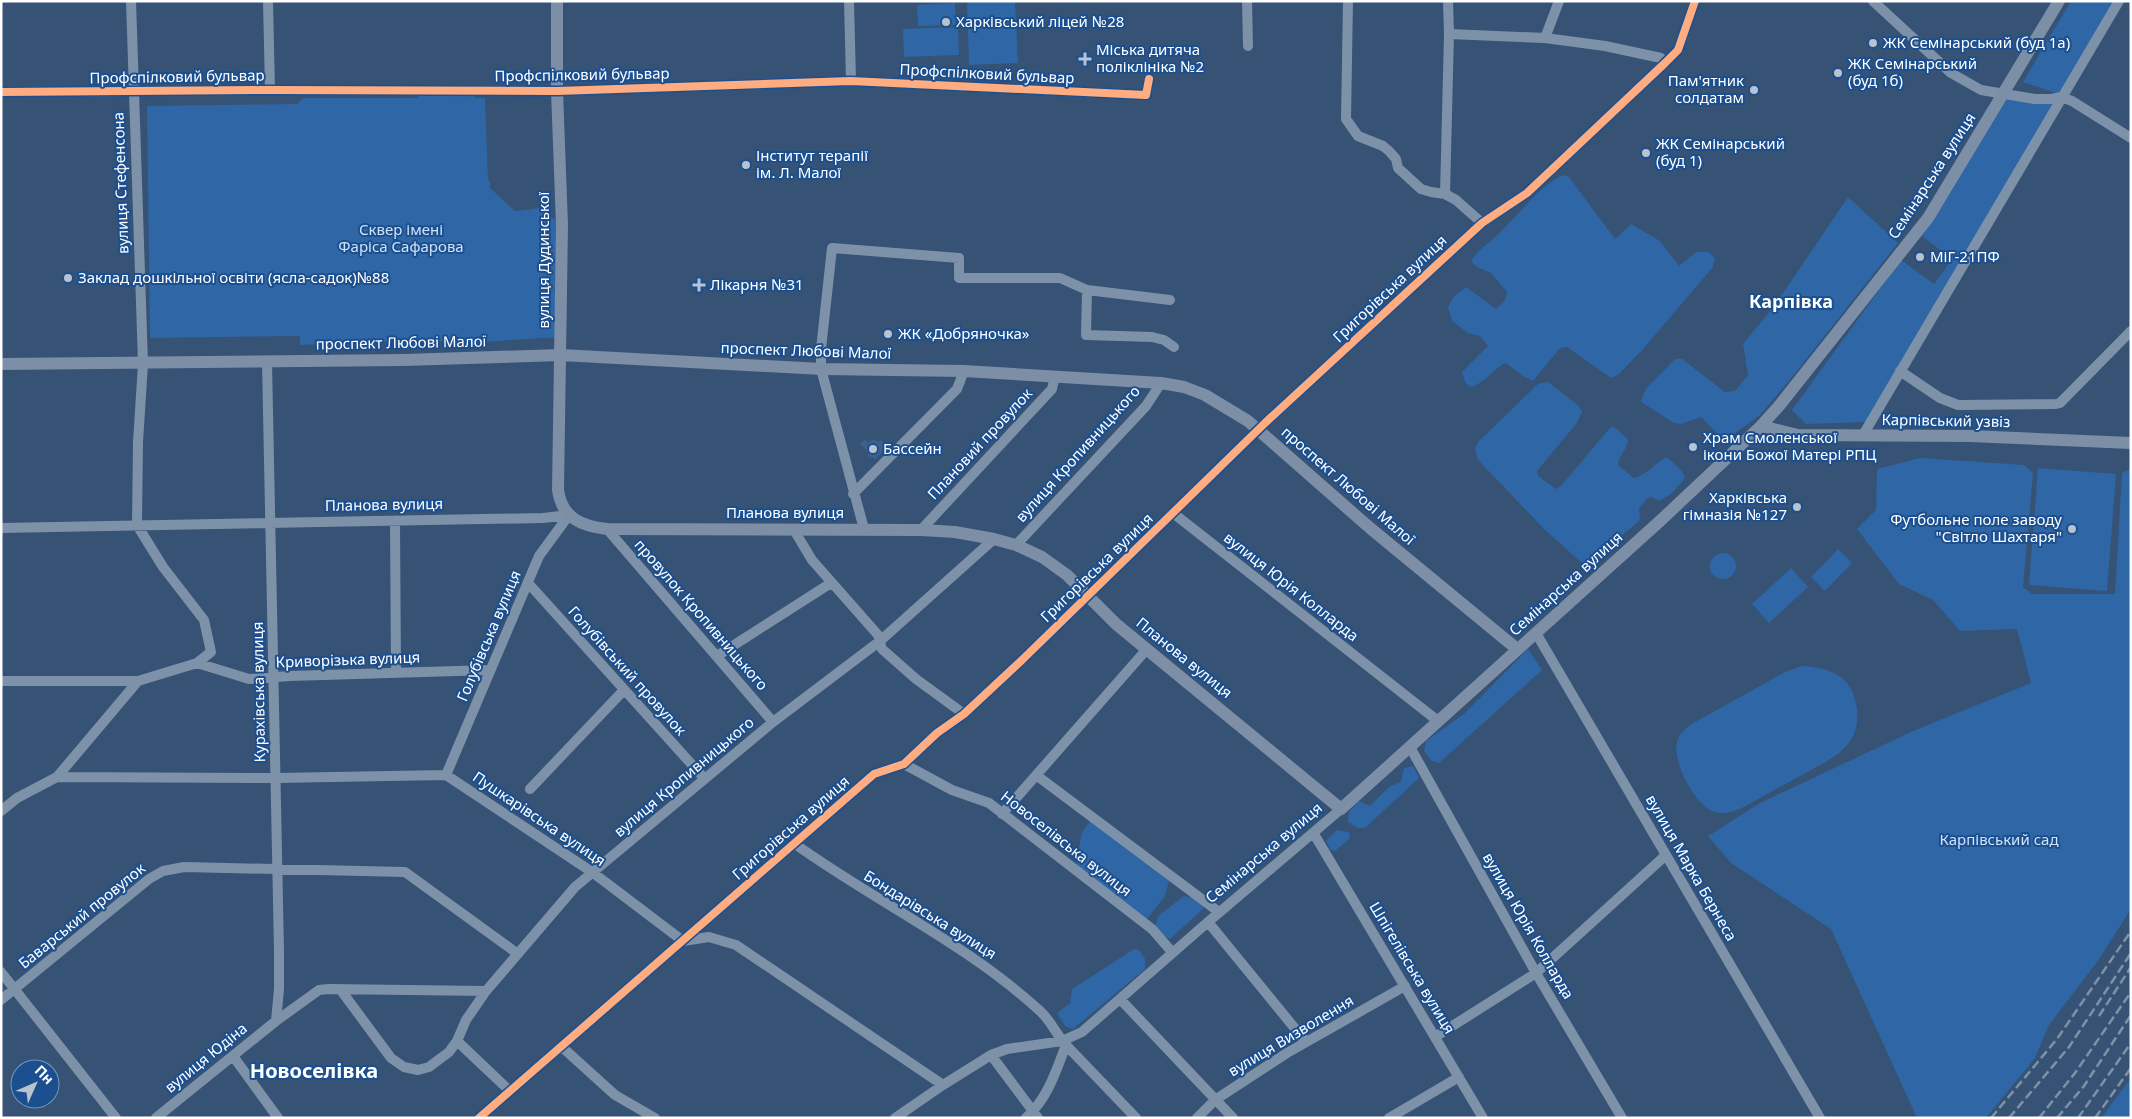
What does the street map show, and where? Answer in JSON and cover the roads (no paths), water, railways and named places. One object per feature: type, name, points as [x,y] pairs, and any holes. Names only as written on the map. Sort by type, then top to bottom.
[{"type":"main road","name":"вулиця Дудинської","points":[[557,1],[557,91],[562,224],[558,490],[560,503],[569,515]]},
{"type":"main road","name":"Семінарська вулиця","points":[[1341,809],[1761,426],[1928,218],[2059,1]]},
{"type":"main road","name":"проспект Любові Малої","points":[[1,364],[404,360],[561,355],[821,370],[964,371],[1162,383],[1184,387],[1205,395],[1232,410],[1258,429],[1370,528],[1517,650]]},
{"type":"main road","name":"Карпівський узвіз","points":[[1761,426],[1798,435],[1970,436],[2131,444]]},
{"type":"main road","name":"Планова вулиця","points":[[569,515],[582,524],[607,529],[921,530],[955,532],[1016,545],[1042,557],[1067,575],[1116,624],[1341,809]]},
{"type":"street","name":"вулиця Стефенсона","points":[[131,1],[143,364],[138,442],[136,525]]},
{"type":"street","points":[[268,1],[270,90]]},
{"type":"street","points":[[848,1],[851,81]]},
{"type":"street","points":[[1247,1],[1248,46]]},
{"type":"street","points":[[1348,1],[1346,118],[1358,136],[1383,146],[1389,151],[1396,159],[1398,168],[1421,188],[1445,194],[1456,200],[1482,223]]},
{"type":"street","points":[[1445,194],[1449,34],[1448,1]]},
{"type":"street","points":[[1545,38],[1559,1]]},
{"type":"street","name":"Григорівська вулиця","points":[[479,1118],[874,774],[904,764],[937,733],[964,714],[1087,597],[1258,429],[1482,223],[1527,193],[1665,63],[1678,50],[1695,1]]},
{"type":"street","points":[[1873,1],[1952,73],[1981,90],[2035,99],[2051,100],[2062,97],[2072,101],[2131,138]]},
{"type":"street","points":[[1863,435],[2119,1]]},
{"type":"street","points":[[1449,34],[1545,38],[1605,46],[1662,58],[1665,63]]},
{"type":"street","name":"Профспілковий бульвар","points":[[1,92],[270,90],[557,91],[851,81],[1146,95],[1149,79]]},
{"type":"street","points":[[864,529],[821,370],[821,349],[832,248],[959,258],[959,278],[1060,278],[1087,290],[1170,300]]},
{"type":"street","points":[[1087,290],[1086,335],[1152,337],[1164,340],[1174,347]]},
{"type":"street","points":[[1900,372],[1940,398],[1958,405],[2056,404],[2060,403],[2131,331]]},
{"type":"street","name":"Курахівська вулиця","points":[[267,362],[279,989],[276,1021]]},
{"type":"street","points":[[853,494],[957,389],[964,371]]},
{"type":"street","name":"Плановий провулок","points":[[921,530],[1052,389],[1055,376]]},
{"type":"street","name":"вулиця Кропивницького","points":[[1016,545],[1146,406],[1162,383]]},
{"type":"street","name":"вулиця Юрія Колларда","points":[[1173,513],[1438,721]]},
{"type":"street","name":"Планова вулиця","points":[[1,528],[543,518],[569,515]]},
{"type":"street","name":"Голубівська вулиця","points":[[446,775],[529,584],[539,556],[569,515]]},
{"type":"street","points":[[395,521],[396,673]]},
{"type":"street","points":[[1,681],[138,681],[197,663],[211,652],[204,620],[163,567],[136,525]]},
{"type":"street","name":"провулок Кропивницького","points":[[607,529],[773,722]]},
{"type":"street","points":[[794,530],[812,560],[878,635],[882,649],[916,680],[964,714]]},
{"type":"street","name":"вулиця Кропивницького","points":[[340,989],[391,1058],[404,1067],[418,1070],[429,1068],[449,1052],[457,1041],[466,1020],[486,991],[575,887],[773,722],[880,641],[994,539]]},
{"type":"street","points":[[717,656],[831,583]]},
{"type":"street","name":"Голубівський провулок","points":[[529,584],[704,778]]},
{"type":"street","name":"вулиця Марка Бернеса","points":[[1536,633],[1820,1118]]},
{"type":"street","points":[[1002,814],[1147,649]]},
{"type":"street","name":"Криворізька вулиця","points":[[197,663],[249,679],[490,670]]},
{"type":"street","points":[[1,811],[17,798],[58,777],[138,681]]},
{"type":"street","points":[[530,789],[624,690]]},
{"type":"street","name":"вулиця Юрія Колларда","points":[[1410,746],[1536,973],[1622,1118]]},
{"type":"street","name":"Новоселівська вулиця","points":[[904,764],[952,790],[989,803],[1152,929],[1172,952]]},
{"type":"street","points":[[58,777],[276,778],[446,775]]},
{"type":"street","name":"Пушкарівська вулиця","points":[[446,775],[592,872],[683,940]]},
{"type":"street","points":[[1036,775],[1219,912]]},
{"type":"street","name":"Семінарська вулиця","points":[[895,1118],[991,1055],[1007,1049],[1064,1043],[1082,1032],[1172,952],[1314,834],[1341,809]]},
{"type":"street","name":"Шпігелівська вулиця","points":[[1314,834],[1483,1118]]},
{"type":"street","name":"Бондарівська вулиця","points":[[795,844],[837,874],[967,953],[1042,1013],[1064,1043],[1136,1118]]},
{"type":"street","points":[[1435,1037],[1536,973],[1666,855]]},
{"type":"street","name":"Баварський провулок","points":[[1,1000],[149,879],[163,871],[184,868],[405,872],[518,954]]},
{"type":"street","points":[[1208,922],[1306,1042]]},
{"type":"street","points":[[683,940],[709,937],[736,945],[943,1085]]},
{"type":"street","points":[[1,972],[116,1118]]},
{"type":"street","name":"вулиця Визволення","points":[[1197,1118],[1215,1100],[1306,1042],[1405,986]]},
{"type":"street","points":[[276,1021],[319,990],[486,991]]},
{"type":"street","points":[[1120,998],[1233,1118]]},
{"type":"street","name":"вулиця Юдіна","points":[[156,1118],[276,1021]]},
{"type":"street","points":[[457,1041],[510,1091]]},
{"type":"street","points":[[991,1055],[1032,1116],[1050,1086],[1064,1043]]},
{"type":"street","points":[[562,1047],[616,1095],[655,1118]]},
{"type":"street","points":[[233,1056],[278,1118]]},
{"type":"street","points":[[1389,1118],[1459,1077]]},
{"type":"railway","points":[[1991,1118],[2057,1039],[2131,931]]},
{"type":"railway","points":[[2009,1118],[2069,1047],[2131,953]]},
{"type":"railway","points":[[2099,1016],[2131,967]]},
{"type":"railway","points":[[2039,1118],[2075,1073],[2131,992]]},
{"type":"railway","points":[[2057,1118],[2084,1086],[2131,1015]]},
{"type":"railway","points":[[2078,1118],[2131,1043]]},
{"type":"railway","points":[[2095,1118],[2131,1068]]},
{"type":"place","name":"Харківський ліцей №28","points":[[946,22]]},
{"type":"place","name":"ЖК Семінарський (буд 1а)","points":[[1873,43]]},
{"type":"place","name":"Міська дитяча поліклініка №2","points":[[1085,59]]},
{"type":"place","name":"ЖК Семінарський (буд 1б)","points":[[1838,73]]},
{"type":"place","name":"Пам'ятник солдатам","points":[[1754,90]]},
{"type":"place","name":"ЖК Семінарський (буд 1)","points":[[1646,153]]},
{"type":"place","name":"Інститут терапії ім. Л. Малої","points":[[746,165]]},
{"type":"place","name":"МіГ-21ПФ","points":[[1920,257]]},
{"type":"place","name":"Заклад дошкільної освіти (ясла-садок)№88","points":[[68,278]]},
{"type":"place","name":"Лікарня №31","points":[[699,285]]},
{"type":"place","name":"ЖК «Добряночка»","points":[[888,334]]},
{"type":"place","name":"Храм Смоленської ікони Божої Матері РПЦ","points":[[1693,447]]},
{"type":"place","name":"Бассейн","points":[[873,449]]},
{"type":"place","name":"Харківська гімназія №127","points":[[1797,507]]},
{"type":"place","name":"Футбольне поле заводу \"Світло Шахтаря\"","points":[[2072,529]]},
{"type":"district","name":"Карпівка","points":[[1791,302]]},
{"type":"district","name":"Новоселівка","points":[[314,1071]]},
{"type":"park label","name":"Сквер імені Фаріса Сафарова","points":[[401,238]]},
{"type":"park label","name":"Карпівський сад","points":[[1999,840]]}]
